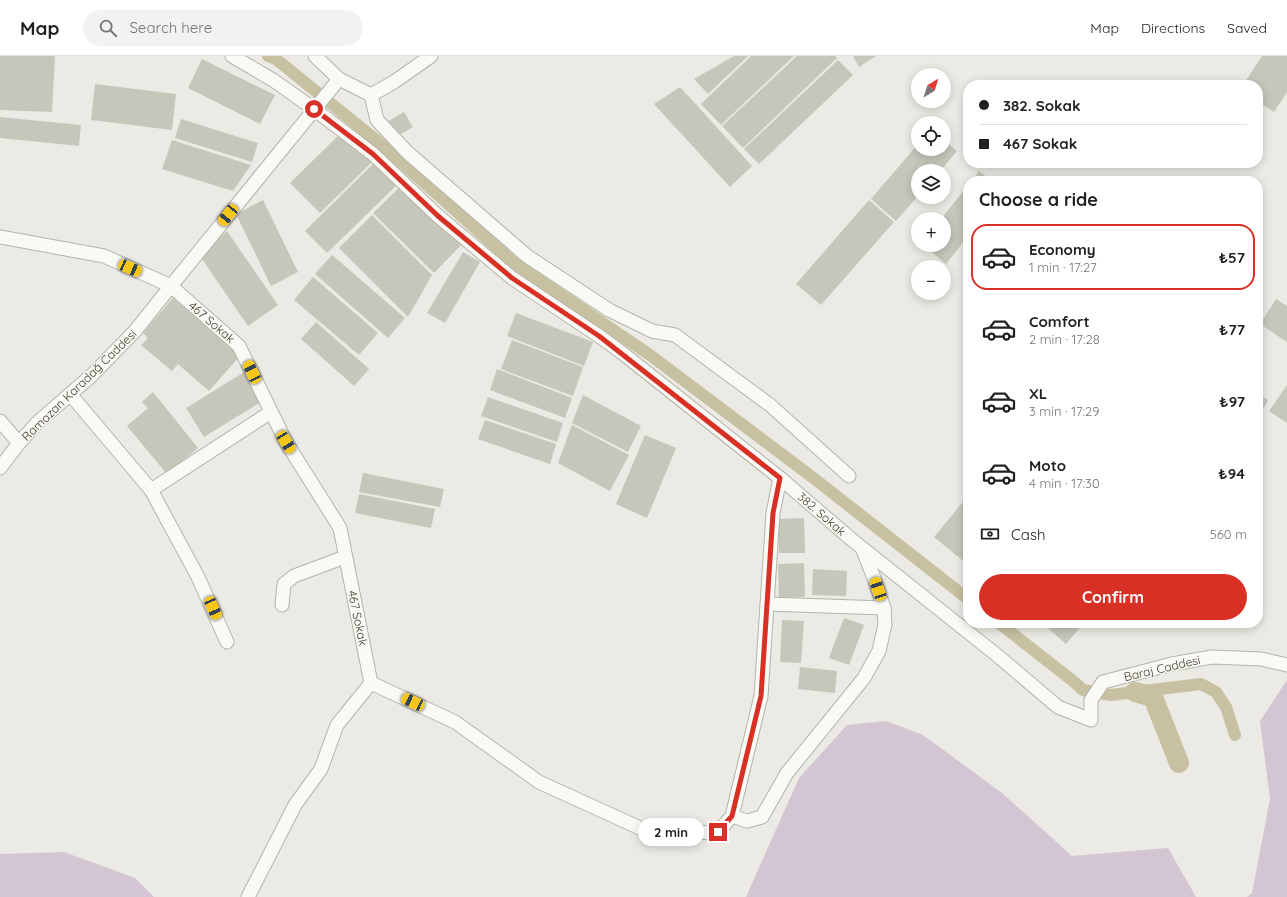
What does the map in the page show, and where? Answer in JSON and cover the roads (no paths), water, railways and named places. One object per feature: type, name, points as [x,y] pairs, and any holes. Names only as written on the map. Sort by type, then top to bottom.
[{"type":"street","name":"382. Sokak","points":[[232,56],[273,80],[373,154],[438,216],[512,278],[605,340],[780,478],[862,548],[998,656],[1058,707],[1091,720]]},
{"type":"street","points":[[315,56],[339,78],[371,95]]},
{"type":"street","points":[[371,95],[394,82],[431,56]]},
{"type":"street","name":"Ramazan Karadağ Caddesi","points":[[0,468],[19,443],[37,423],[91,376],[135,331],[339,78]]},
{"type":"street","points":[[371,95],[376,120],[407,152],[527,256],[609,310],[652,331],[675,335],[770,405],[849,476]]},
{"type":"street","name":"467 Sokak","points":[[0,237],[104,256],[171,286],[239,346],[286,442],[340,528],[371,683]]},
{"type":"street","points":[[70,394],[151,490],[198,577],[227,642]]},
{"type":"street","points":[[151,490],[271,412]]},
{"type":"street","points":[[0,421],[19,443]]},
{"type":"street","points":[[248,897],[295,805],[321,769],[337,725],[371,683],[455,722],[539,782],[653,834],[718,832],[732,816],[761,696],[773,513],[780,478]]},
{"type":"street","points":[[732,816],[747,821],[762,817],[787,773],[864,678],[879,651],[885,624],[884,608],[862,548]]},
{"type":"street","points":[[282,605],[284,584],[294,576],[345,557]]},
{"type":"street","points":[[767,604],[884,608]]},
{"type":"street","name":"Baraj Caddesi","points":[[1091,720],[1091,700],[1103,682],[1172,664],[1212,658],[1261,659],[1287,665]]},
{"type":"waterway","points":[[268,56],[276,59],[381,144],[514,263],[650,355],[816,480],[963,595]]},
{"type":"waterway","points":[[1005,628],[1083,690],[1111,695],[1201,684],[1216,692],[1226,707],[1235,735]]},
{"type":"waterway","points":[[1135,692],[1153,697],[1179,763]]}]
